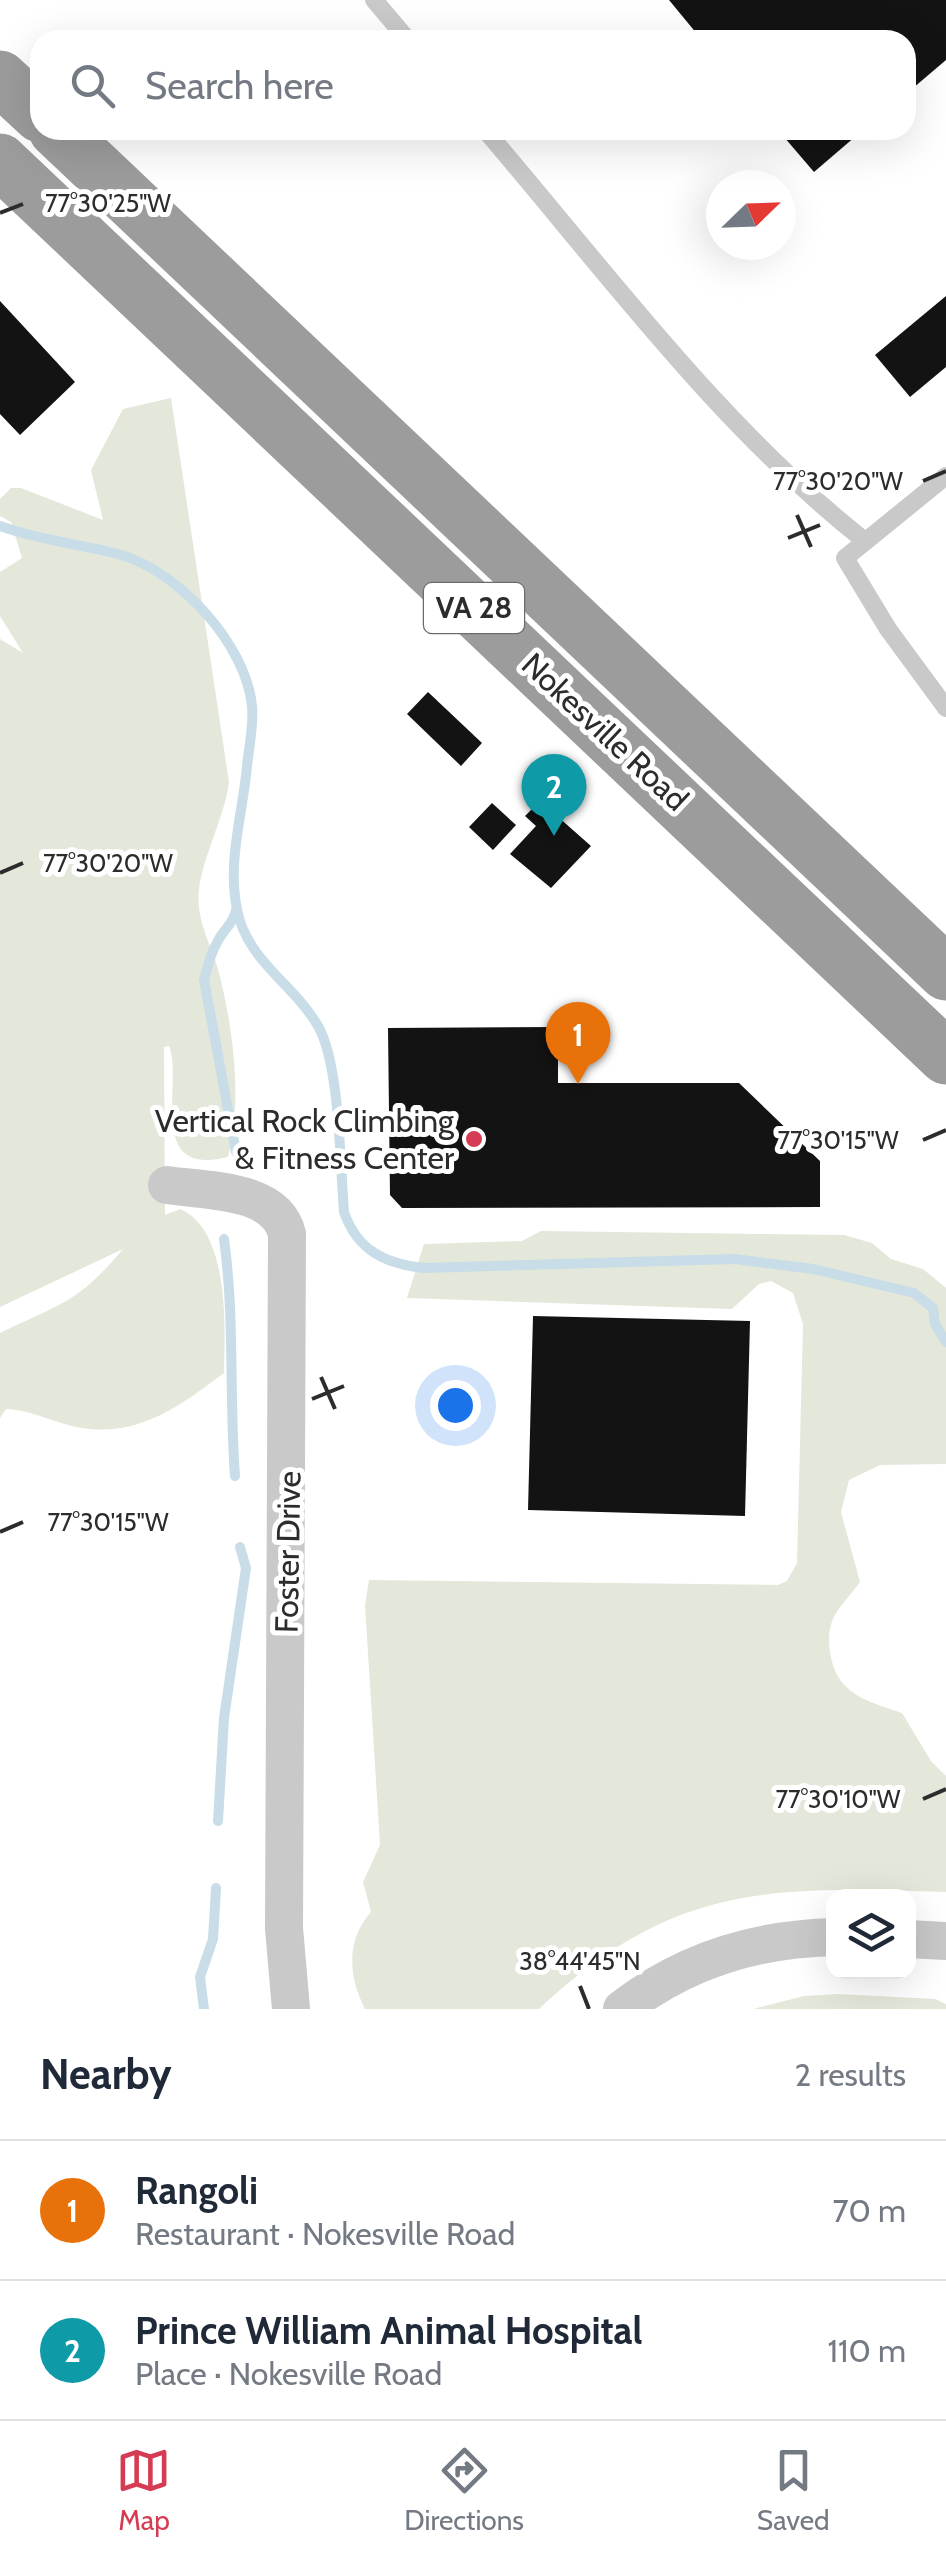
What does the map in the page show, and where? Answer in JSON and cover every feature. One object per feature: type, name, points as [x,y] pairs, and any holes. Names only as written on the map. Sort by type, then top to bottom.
[{"type":"highway","points":[[0,78],[30,106]]},
{"type":"highway","name":"Nokesville Road","points":[[67,140],[946,972]]},
{"type":"highway","name":"Nokesville Road","points":[[0,162],[946,1057]]},
{"type":"street","name":"Foster Drive","points":[[167,1186],[263,1202],[281,1216],[287,1234],[284,1928],[291,2009]]},
{"type":"street","points":[[622,2009],[666,1979],[731,1950],[826,1937]]},
{"type":"street","points":[[916,1939],[946,1940]]},
{"type":"lane","points":[[374,0],[400,30]]},
{"type":"lane","points":[[494,140],[732,419],[812,499],[865,541]]},
{"type":"lane","points":[[946,476],[844,558],[888,629],[946,708]]},
{"type":"shaded area","points":[[171,398],[229,782],[201,878],[199,908],[226,1002],[233,1046],[235,1115],[228,1157],[202,1160],[185,1154],[176,1141],[172,1062],[169,1046],[164,1047],[165,1215],[180,1209],[196,1220],[216,1258],[224,1307],[224,1373],[159,1416],[103,1430],[6,1409],[0,1418],[0,1333],[80,1292],[123,1249],[0,1307],[0,639],[23,653],[0,616],[0,572],[22,558],[11,522],[0,516],[0,499],[11,488],[21,488],[103,520],[91,470],[123,409]]},
{"type":"shaded area","points":[[541,1231],[844,1235],[872,1243],[891,1259],[923,1269],[946,1288],[946,1464],[880,1465],[849,1480],[841,1512],[860,1582],[836,1613],[829,1641],[838,1677],[855,1694],[902,1713],[931,1761],[946,1776],[946,1892],[826,1889],[728,1901],[681,1915],[635,1936],[588,1967],[539,2009],[365,2009],[355,1984],[352,1959],[357,1934],[371,1912],[363,1882],[380,1845],[365,1605],[369,1580],[778,1585],[787,1581],[797,1563],[803,1324],[793,1293],[771,1281],[759,1284],[732,1309],[407,1298],[424,1244],[522,1241]]},
{"type":"shaded area","points":[[804,1996],[935,1999],[946,2004],[946,2009],[753,2009]]},
{"type":"building","points":[[669,0],[946,0],[946,60],[916,86],[916,30],[694,30]]},
{"type":"building","points":[[787,140],[851,140],[814,172]]},
{"type":"building","points":[[946,296],[946,367],[910,397],[875,355]]},
{"type":"building","points":[[0,301],[75,382],[20,435],[0,414]]},
{"type":"building","points":[[428,692],[482,743],[461,766],[407,714]]},
{"type":"building","points":[[540,801],[591,846],[551,888],[510,854],[536,826],[525,816]]},
{"type":"building","points":[[492,803],[516,825],[493,850],[469,827]]},
{"type":"building","points":[[558,1027],[558,1083],[739,1083],[820,1161],[820,1207],[402,1208],[390,1195],[388,1028]]},
{"type":"building","points":[[533,1316],[750,1321],[745,1516],[528,1510]]},
{"type":"waterway","points":[[0,526],[141,563],[185,593],[223,635],[237,658],[252,706],[235,855],[237,909],[250,943],[308,1011],[325,1043],[335,1089],[344,1212],[356,1236],[374,1253],[424,1268],[734,1259],[813,1269],[914,1293],[933,1308],[935,1324],[946,1342]]},
{"type":"waterway","points":[[236,910],[214,949],[204,980],[236,1152]]},
{"type":"waterway","points":[[224,1239],[230,1298],[235,1476]]},
{"type":"waterway","points":[[218,1821],[224,1718],[246,1568],[240,1547]]},
{"type":"waterway","points":[[204,2009],[200,1977],[213,1939],[216,1888]]},
{"type":"place","name":"Prince William Animal Hospital","points":[[554,836]]},
{"type":"place","name":"Rangoli","points":[[578,1084]]},
{"type":"place","name":"Vertical Rock Climbing & Fitness Center","points":[[474,1139]]}]
